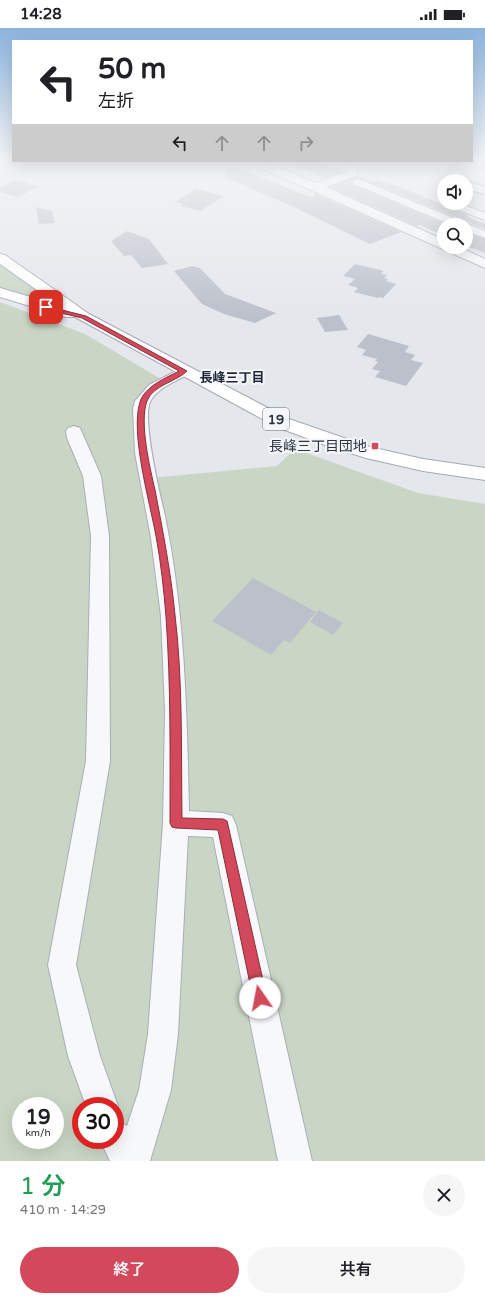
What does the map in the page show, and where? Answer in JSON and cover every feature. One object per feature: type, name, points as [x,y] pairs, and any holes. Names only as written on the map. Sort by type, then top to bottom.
[{"type":"main road","name":"19","points":[[0,258],[84,317],[283,423],[331,441],[401,460],[485,474]]},
{"type":"main road","name":"19","points":[[0,292],[46,307],[84,317]]},
{"type":"street","points":[[369,211],[437,242]]},
{"type":"street","points":[[428,211],[445,218]]},
{"type":"street","points":[[468,211],[485,218]]},
{"type":"street","points":[[473,230],[485,235]]},
{"type":"street","points":[[464,254],[484,263]]},
{"type":"street","points":[[133,1161],[155,1090],[163,1034],[176,823],[176,712],[171,616],[160,538],[143,453],[141,418],[143,401],[148,394],[154,388],[184,371]]},
{"type":"street","points":[[74,431],[75,438],[92,476],[100,536],[98,761],[62,965],[84,1056],[99,1097]]},
{"type":"street","points":[[176,823],[223,825],[295,1161]]},
{"type":"street","points":[[121,1149],[127,1161]]},
{"type":"green space","points":[[0,261],[58,301],[50,305],[0,288]]},
{"type":"green space","points":[[0,302],[85,334],[161,379],[147,387],[138,399],[140,479],[277,466],[295,449],[418,493],[485,504],[485,1161],[0,1161]]},
{"type":"building","points":[[37,211],[52,211],[55,223],[39,224]]},
{"type":"building","points":[[302,211],[353,211],[401,232],[370,244]]},
{"type":"building","points":[[383,211],[414,211],[437,221],[437,233],[420,225],[417,226]]},
{"type":"building","points":[[440,211],[458,211],[468,215],[467,216],[472,218],[458,218]]},
{"type":"building","points":[[473,219],[485,224],[485,229],[473,224]]},
{"type":"building","points":[[127,231],[149,239],[168,264],[142,268],[131,255],[124,256],[111,241]]},
{"type":"building","points":[[473,235],[485,239],[485,253],[473,249]]},
{"type":"building","points":[[355,264],[383,271],[381,274],[387,275],[384,278],[388,279],[386,281],[396,284],[383,298],[354,292],[358,288],[348,285],[355,279],[343,276]]},
{"type":"building","points":[[192,266],[200,268],[225,294],[276,313],[255,323],[224,314],[202,304],[174,271]]},
{"type":"building","points":[[339,315],[348,330],[325,332],[317,318]]},
{"type":"building","points":[[368,334],[409,346],[405,352],[415,355],[411,360],[423,363],[406,386],[375,377],[380,371],[372,369],[378,362],[375,361],[377,359],[362,355],[366,350],[357,347]]},
{"type":"building","points":[[253,578],[316,612],[290,643],[284,640],[271,655],[212,621]]},
{"type":"building","points":[[319,610],[343,623],[333,635],[310,622]]},
{"type":"place","name":"長峰三丁目団地","points":[[375,446]]},
{"type":"district","name":"長峰三丁目","points":[[232,377]]},
{"type":"route","points":[[46,307],[84,317],[184,371],[154,388],[143,401],[141,409],[143,453],[160,538],[171,616],[176,712],[176,823],[223,825],[260,998]]}]
